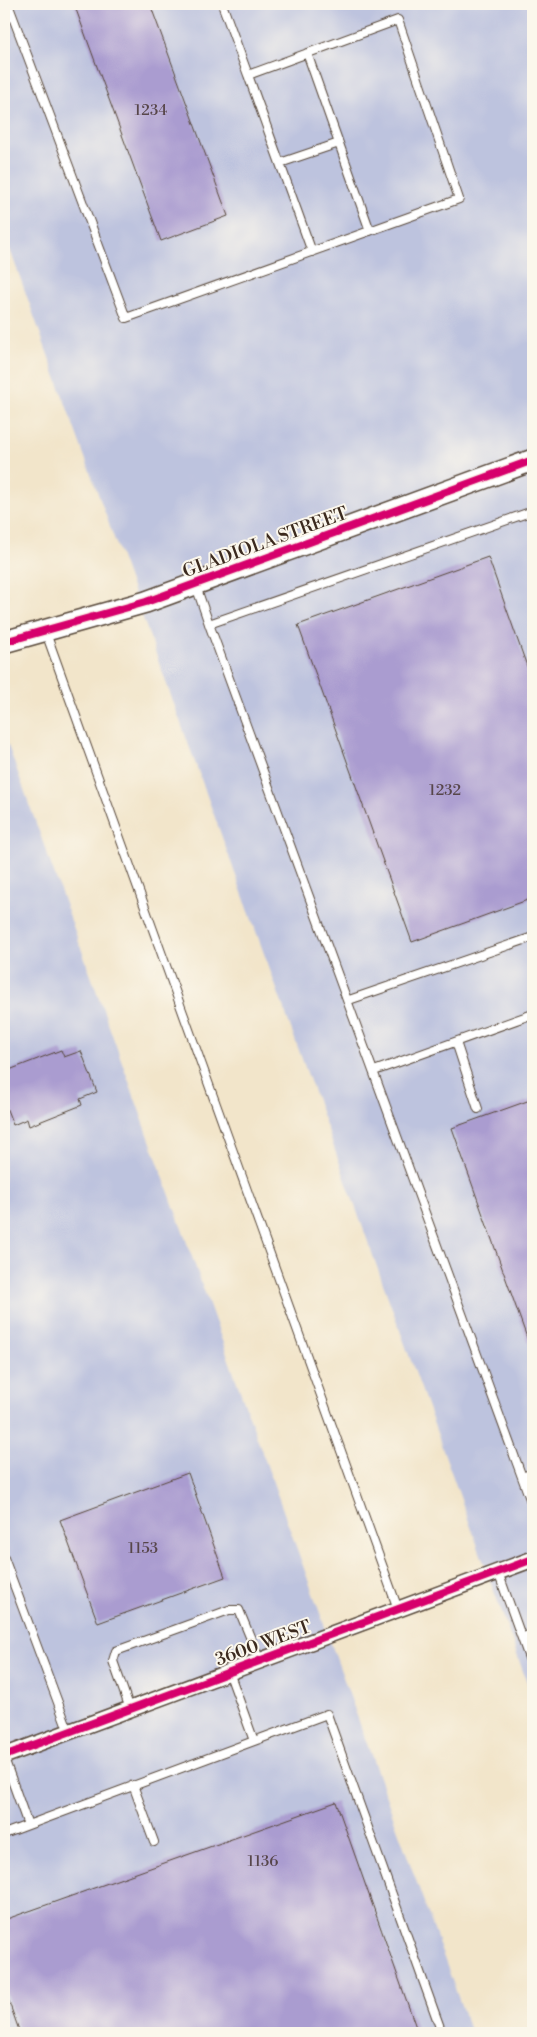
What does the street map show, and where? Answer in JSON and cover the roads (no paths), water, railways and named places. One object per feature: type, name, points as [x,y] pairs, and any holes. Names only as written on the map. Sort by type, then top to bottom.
[{"type":"street","name":"GLADIOLA STREET","points":[[4,642],[146,602],[533,460]]},
{"type":"street","name":"3600 WEST","points":[[4,1757],[533,1559]]},
{"type":"lane","points":[[8,4],[126,318],[459,198],[398,20],[248,75]]},
{"type":"lane","points":[[222,4],[312,252]]},
{"type":"lane","points":[[307,53],[370,231]]},
{"type":"lane","points":[[280,164],[339,143]]},
{"type":"lane","points":[[209,624],[533,510]]},
{"type":"lane","points":[[194,583],[349,1000],[533,1507]]},
{"type":"lane","points":[[45,630],[398,1609]]},
{"type":"lane","points":[[349,1000],[533,937]]},
{"type":"lane","points":[[374,1071],[533,1014]]},
{"type":"lane","points":[[456,1042],[478,1108]]},
{"type":"lane","points":[[522,1477],[533,1473]]},
{"type":"lane","points":[[4,1558],[69,1732]]},
{"type":"lane","points":[[498,1572],[533,1669]]},
{"type":"lane","points":[[130,1709],[113,1661],[116,1651],[229,1610],[239,1610],[260,1660]]},
{"type":"lane","points":[[522,1638],[533,1633]]},
{"type":"lane","points":[[229,1672],[254,1741]]},
{"type":"lane","points":[[4,1834],[327,1714],[442,2033]]},
{"type":"lane","points":[[4,1757],[28,1825]]},
{"type":"lane","points":[[134,1785],[154,1842]]}]
